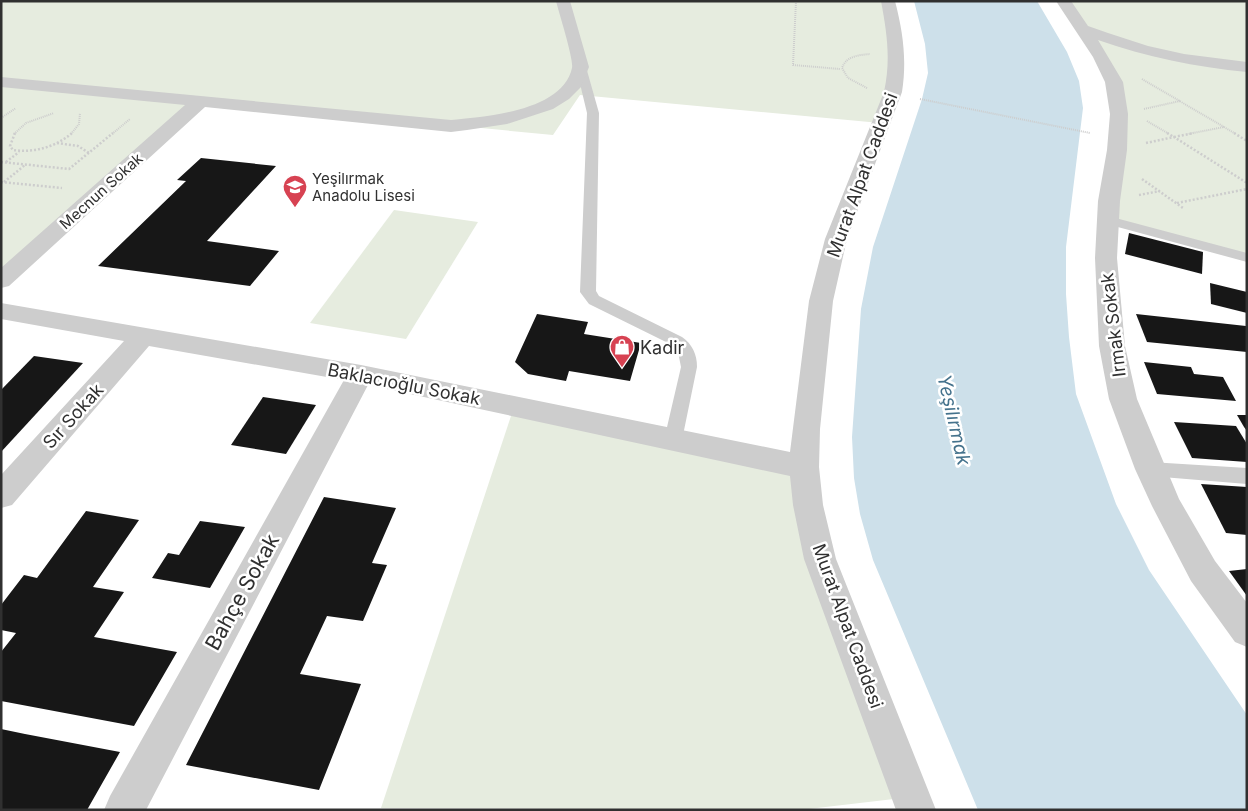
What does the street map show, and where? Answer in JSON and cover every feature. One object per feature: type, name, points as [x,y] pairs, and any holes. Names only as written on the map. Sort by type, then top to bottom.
[{"type":"street","points":[[1,82],[451,126],[472,124],[510,118],[543,106],[567,92],[579,75],[581,67],[563,1]]},
{"type":"street","name":"Murat Alpat Caddesi","points":[[888,1],[898,56],[898,67],[893,92],[836,239],[821,302],[806,428],[804,467],[808,505],[820,559],[916,810]]},
{"type":"street","name":"Irmak Sokak","points":[[1063,1],[1099,54],[1114,82],[1125,113],[1116,154],[1108,220],[1106,267],[1112,346],[1123,399],[1150,469],[1167,506],[1202,571],[1247,631]]},
{"type":"street","points":[[1082,29],[1135,48],[1198,62],[1247,67]]},
{"type":"street","name":"Mecnun Sokak","points":[[1,281],[201,101]]},
{"type":"street","name":"Baklacıoğlu Sokak","points":[[1,311],[361,374],[804,467]]},
{"type":"street","name":"Sır Sokak","points":[[1,496],[144,335]]},
{"type":"street","name":"Bahçe Sokak","points":[[124,810],[361,374]]},
{"type":"lane","points":[[581,67],[593,113],[588,292],[594,300],[672,338],[687,350],[690,357],[689,367],[673,440]]},
{"type":"lane","points":[[1108,220],[1247,258]]},
{"type":"lane","points":[[1150,469],[1247,476]]},
{"type":"path","points":[[796,1],[793,66],[840,69]]},
{"type":"path","points":[[893,92],[859,85],[846,79],[840,69],[841,63],[856,56],[871,54],[898,56]]},
{"type":"path","points":[[1099,54],[1247,141]]},
{"type":"path","points":[[922,99],[1081,131]]},
{"type":"path","points":[[1125,113],[1180,101]]},
{"type":"path","points":[[1,118],[17,107]]},
{"type":"path","points":[[51,110],[60,110],[25,125],[14,136],[10,146],[13,150],[19,152],[38,150],[56,143],[69,135],[79,124],[80,113],[71,112]]},
{"type":"path","points":[[1125,113],[1174,138],[1247,183]]},
{"type":"path","points":[[3,162],[69,169],[131,118],[123,117]]},
{"type":"path","points":[[1116,154],[1224,127]]},
{"type":"path","points":[[56,143],[78,146],[89,153]]},
{"type":"path","points":[[3,162],[19,152]]},
{"type":"path","points":[[1116,154],[1183,208]]},
{"type":"path","points":[[2,182],[25,164]]},
{"type":"path","points":[[2,182],[66,188]]},
{"type":"path","points":[[1177,203],[1247,189]]},
{"type":"shaded area","points":[[1,1],[888,1],[897,42],[880,123],[580,95],[553,135],[201,101],[1,281]]},
{"type":"shaded area","points":[[1063,1],[1247,1],[1247,258],[1108,220],[1114,82]]},
{"type":"shaded area","points":[[394,210],[478,222],[406,339],[310,323]]},
{"type":"shaded area","points":[[514,407],[804,467],[911,797],[800,810],[381,808]]},
{"type":"water","name":"Yeşilırmak","points":[[914,1],[1037,1],[1067,52],[1079,81],[1083,108],[1066,247],[1066,294],[1076,394],[1116,504],[1149,570],[1247,715],[1247,810],[978,810],[873,560],[860,514],[854,478],[852,437],[861,309],[873,247],[922,99],[928,73],[925,44]]},
{"type":"building","points":[[201,158],[276,166],[207,241],[279,251],[250,286],[98,266],[186,181],[177,180]]},
{"type":"building","points":[[1129,233],[1203,252],[1202,274],[1125,254]]},
{"type":"building","points":[[1210,283],[1247,292],[1247,313],[1211,304]]},
{"type":"building","points":[[537,314],[588,322],[584,334],[641,343],[630,381],[569,371],[566,381],[528,374],[515,362]]},
{"type":"building","points":[[1136,314],[1246,326],[1247,352],[1147,342]]},
{"type":"building","points":[[34,356],[83,363],[1,452],[1,390]]},
{"type":"building","points":[[1144,362],[1191,367],[1194,374],[1223,377],[1236,401],[1157,394]]},
{"type":"building","points":[[263,397],[316,405],[286,454],[231,445]]},
{"type":"building","points":[[1237,415],[1247,415],[1247,431],[1244,427]]},
{"type":"building","points":[[1174,422],[1236,426],[1247,444],[1247,462],[1192,458]]},
{"type":"building","points":[[1201,484],[1247,487],[1247,535],[1226,533]]},
{"type":"building","points":[[324,497],[396,508],[372,563],[387,565],[363,621],[327,616],[300,674],[361,684],[319,790],[186,765]]},
{"type":"building","points":[[86,511],[139,520],[93,587],[124,592],[94,637],[177,652],[134,726],[1,701],[1,652],[16,633],[1,630],[1,605],[24,575],[37,578]]},
{"type":"building","points":[[200,521],[245,527],[210,588],[152,578],[168,553],[179,555]]},
{"type":"building","points":[[1247,569],[1247,596],[1229,571]]},
{"type":"building","points":[[1,729],[120,752],[87,810],[1,810]]},
{"type":"place","name":"Yeşilırmak Anadolu Lisesi","points":[[295,208]]},
{"type":"place","name":"Kadir","points":[[622,368]]}]
